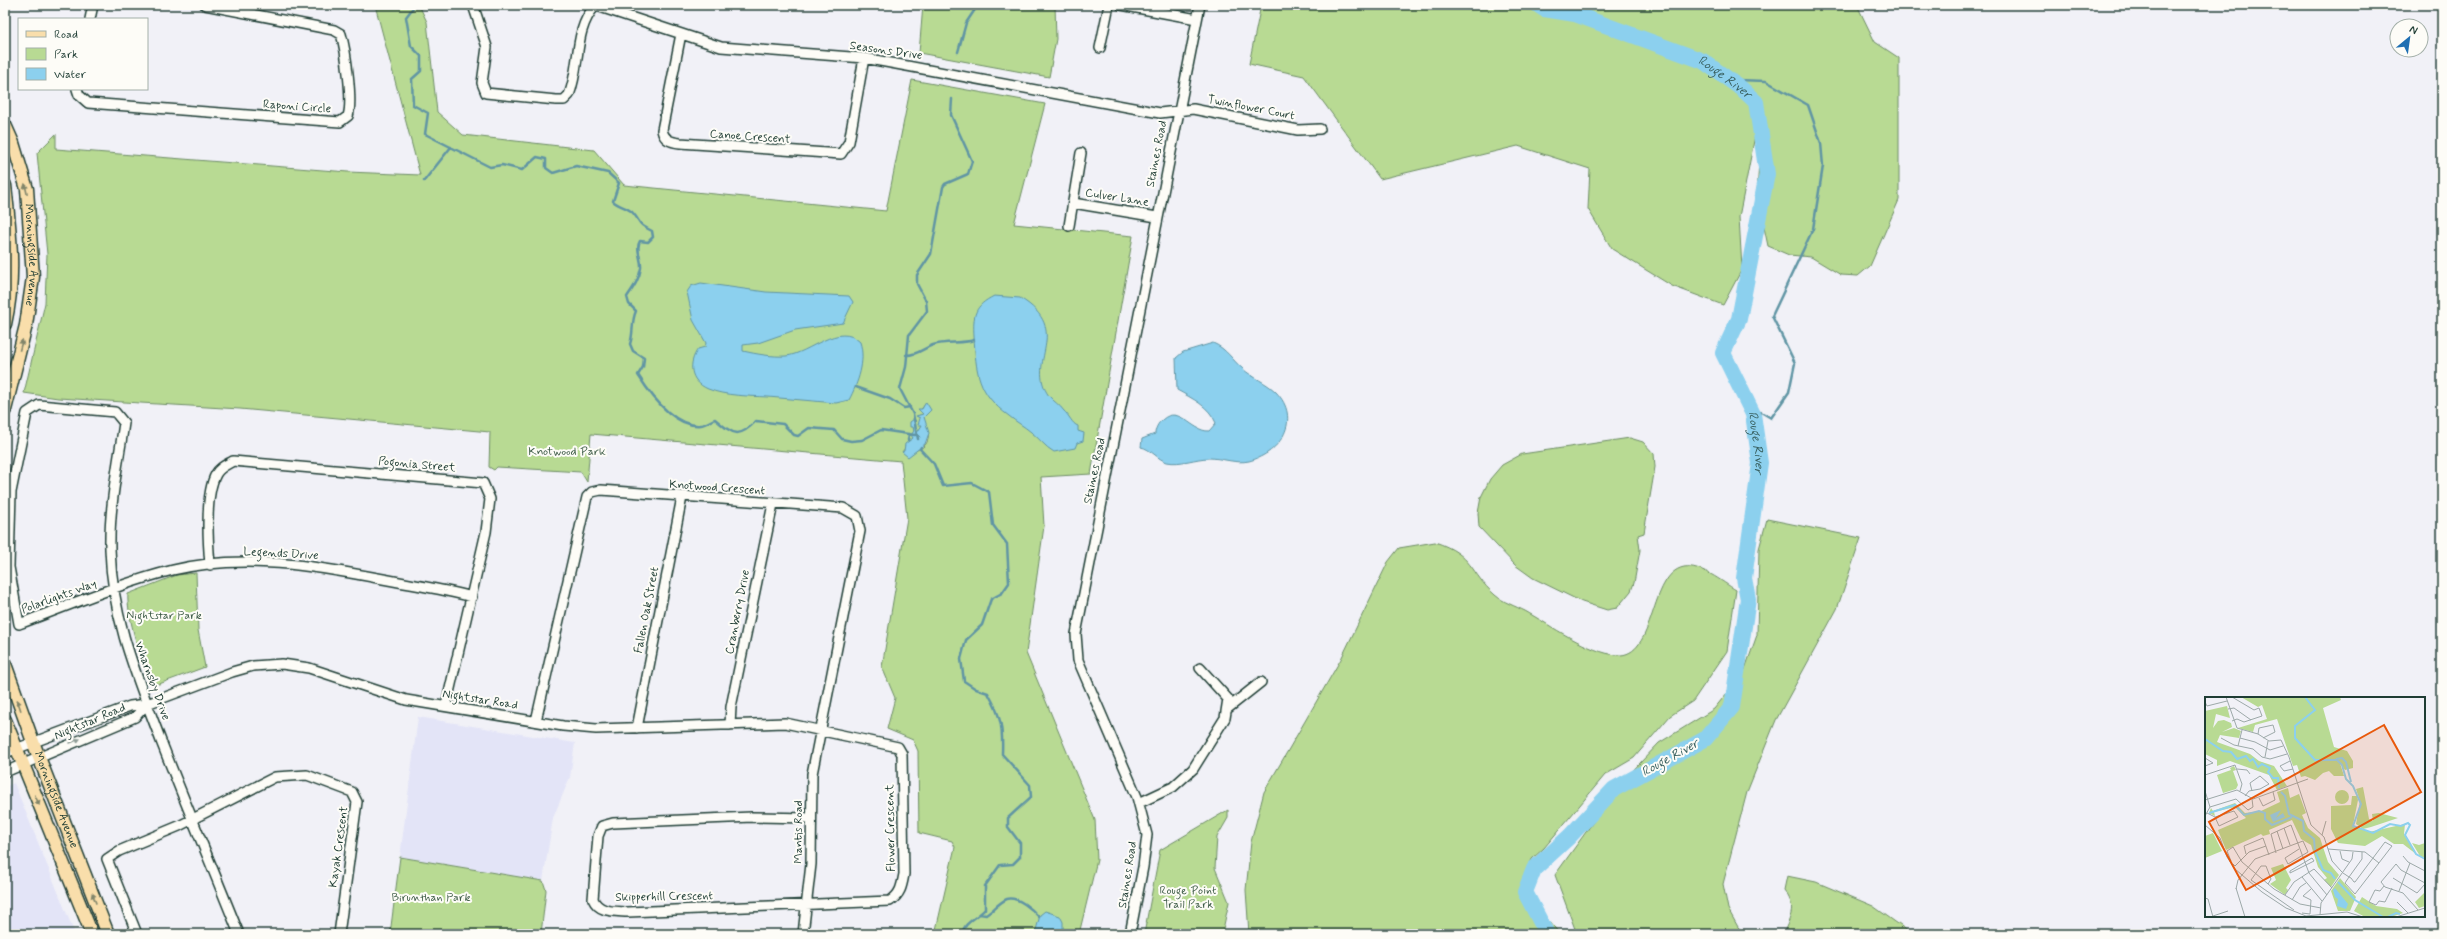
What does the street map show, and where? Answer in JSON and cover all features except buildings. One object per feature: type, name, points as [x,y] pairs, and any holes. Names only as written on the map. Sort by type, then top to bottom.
[{"type":"main road","name":"Morningside Avenue","points":[[5,125],[13,143],[27,189],[33,277],[26,325],[5,410]]},
{"type":"main road","name":"Morningside Avenue","points":[[5,185],[12,248],[12,295],[5,324]]},
{"type":"main road","name":"Morningside Avenue","points":[[5,664],[33,742],[108,934]]},
{"type":"main road","name":"Morningside Avenue","points":[[5,720],[11,751],[22,764],[90,929]]},
{"type":"main road","points":[[90,929],[102,919]]},
{"type":"street","points":[[90,18],[93,5]]},
{"type":"street","name":"Raponi Circle","points":[[77,90],[79,95],[88,103],[340,122],[348,116],[345,53],[341,34],[334,30],[205,5]]},
{"type":"street","points":[[473,5],[487,47],[482,83],[486,93],[556,100],[564,100],[569,95],[580,33],[588,14],[594,5]]},
{"type":"street","name":"Seasons Drive","points":[[594,5],[722,47],[864,58],[1160,113],[1177,111]]},
{"type":"street","points":[[1100,48],[1109,5]]},
{"type":"street","points":[[1121,5],[1197,19]]},
{"type":"street","name":"Staines Road","points":[[1130,934],[1143,867],[1146,836],[1139,803],[1078,660],[1076,634],[1092,543],[1134,345],[1177,111],[1200,5]]},
{"type":"street","name":"Canoe Crescent","points":[[681,34],[662,130],[665,137],[669,141],[680,143],[840,154],[845,151],[849,142],[864,58]]},
{"type":"street","name":"Twinflower Court","points":[[1177,111],[1193,109],[1298,130],[1320,129]]},
{"type":"street","name":"Culver Lane","points":[[1069,226],[1081,153]]},
{"type":"street","name":"Culver Lane","points":[[1073,203],[1157,217]]},
{"type":"street","name":"Polarlights Way","points":[[114,590],[19,624],[9,567],[11,492],[25,418],[28,413],[39,405],[115,412],[124,424]]},
{"type":"street","name":"Wharnsby Drive","points":[[124,424],[112,509],[110,549],[114,590],[123,638],[147,704],[239,934]]},
{"type":"street","name":"Pogonia Street","points":[[210,564],[208,521],[215,476],[221,468],[233,460],[483,483],[490,499],[472,597],[446,706]]},
{"type":"street","name":"Knotwood Crescent","points":[[536,721],[587,497],[592,492],[601,490],[682,498],[843,508],[857,516],[860,531],[820,730]]},
{"type":"street","name":"Fallen Oak Street","points":[[637,728],[682,498]]},
{"type":"street","name":"Cranberry Drive","points":[[730,725],[731,707],[773,504]]},
{"type":"street","name":"Legends Drive","points":[[114,590],[174,570],[210,564],[257,563],[307,565],[472,597]]},
{"type":"street","name":"Nightstar Road","points":[[11,751],[130,706],[147,704],[232,672],[253,666],[282,664],[310,668],[406,700],[596,729],[785,723],[820,730]]},
{"type":"street","points":[[1139,803],[1173,787],[1188,775],[1225,718],[1228,698],[1200,668]]},
{"type":"street","points":[[1227,709],[1261,682]]},
{"type":"street","name":"Nightstar Road","points":[[5,772],[39,756],[134,717],[147,704]]},
{"type":"street","name":"Mantis Road","points":[[803,934],[811,864],[810,818],[812,774],[820,730]]},
{"type":"street","name":"Flower Crescent","points":[[807,905],[890,901],[901,889],[904,874],[902,754],[898,747],[820,730]]},
{"type":"street","name":"Kayak Crescent","points":[[137,934],[107,859],[119,851],[193,819],[276,777],[307,775],[352,792],[357,802],[339,934]]},
{"type":"street","name":"Skipperhill Crescent","points":[[807,905],[628,912],[603,910],[595,904],[593,898],[598,836],[602,826],[613,823],[706,819],[810,818]]},
{"type":"shaded area","points":[[418,717],[575,743],[570,777],[553,818],[543,881],[400,857]]},
{"type":"shaded area","points":[[14,783],[75,934],[5,934],[5,787]]},
{"type":"green space","name":"Knotwood Park","points":[[375,5],[419,5],[427,22],[437,112],[463,135],[594,150],[624,185],[886,211],[912,80],[1045,104],[1014,224],[1133,236],[1091,474],[1041,477],[1044,526],[1026,653],[1095,820],[1097,860],[1079,934],[935,934],[955,847],[952,841],[919,833],[918,751],[913,740],[887,729],[895,698],[882,667],[907,518],[901,461],[591,434],[587,482],[581,472],[497,467],[494,470],[489,467],[490,432],[240,409],[58,398],[24,393],[45,303],[47,254],[37,153],[56,134],[56,149],[348,172],[420,175]],"holes":[[[926,403],[930,410],[924,417],[928,432],[927,442],[921,448],[902,452],[913,438],[915,420],[916,435],[921,437],[922,425],[918,416],[923,414],[920,411]]]},
{"type":"green space","points":[[923,5],[1055,5],[1056,39],[1049,77],[919,53]]},
{"type":"green space","points":[[1261,5],[1857,5],[1875,42],[1899,58],[1899,200],[1870,266],[1858,276],[1841,275],[1811,257],[1789,255],[1768,246],[1757,194],[1760,143],[1759,115],[1739,217],[1742,269],[1723,305],[1672,286],[1612,249],[1588,209],[1590,169],[1518,146],[1380,179],[1304,76],[1249,64]]},
{"type":"green space","points":[[1630,438],[1643,442],[1654,454],[1655,467],[1644,533],[1638,535],[1640,550],[1634,583],[1631,591],[1617,608],[1607,610],[1582,602],[1533,578],[1515,565],[1479,527],[1478,513],[1481,497],[1490,479],[1502,465],[1522,454]]},
{"type":"green space","points":[[1767,519],[1861,538],[1837,609],[1776,720],[1747,792],[1723,884],[1728,909],[1738,927],[1745,934],[1580,934],[1575,929],[1555,875],[1622,782],[1659,743],[1714,709],[1744,672],[1757,635],[1759,549]]},
{"type":"green space","points":[[1435,542],[1448,547],[1464,558],[1487,587],[1502,600],[1525,611],[1582,644],[1606,653],[1617,655],[1630,652],[1639,644],[1664,584],[1672,573],[1684,567],[1697,568],[1711,574],[1736,590],[1727,651],[1693,701],[1670,716],[1634,758],[1605,775],[1544,848],[1532,859],[1528,869],[1528,885],[1537,907],[1560,934],[1249,934],[1246,890],[1251,842],[1264,792],[1341,659],[1388,562],[1399,548]]},
{"type":"green space","name":"Nightstar Park","points":[[196,573],[198,630],[205,667],[159,684],[152,683],[144,665],[132,626],[128,594],[177,575]]},
{"type":"green space","name":"Rouge Point Trail Park","points":[[1228,810],[1228,818],[1217,837],[1215,868],[1229,902],[1222,934],[1144,934],[1160,850]]},
{"type":"green space","name":"Birunthan Park","points":[[400,857],[543,881],[546,890],[541,934],[390,934]]},
{"type":"green space","points":[[1787,876],[1816,882],[1873,906],[1912,934],[1783,934],[1790,917],[1792,907],[1784,890]]},
{"type":"water","points":[[701,283],[766,292],[849,296],[853,302],[843,323],[795,330],[758,343],[743,345],[743,351],[764,355],[786,356],[795,354],[833,337],[843,335],[852,336],[860,342],[862,349],[862,364],[858,379],[849,400],[836,403],[737,395],[722,393],[702,386],[694,377],[692,366],[698,349],[705,347],[706,343],[693,320],[687,292],[691,286]]},
{"type":"water","points":[[994,296],[1020,298],[1036,310],[1044,322],[1046,334],[1042,371],[1043,383],[1049,396],[1078,426],[1078,431],[1084,433],[1083,441],[1077,443],[1075,448],[1054,452],[998,407],[984,390],[980,381],[976,360],[974,322],[976,312],[982,304]]},
{"type":"water","points":[[1213,343],[1226,351],[1239,366],[1268,385],[1284,402],[1287,413],[1287,424],[1284,434],[1270,451],[1249,461],[1239,462],[1209,458],[1177,463],[1163,461],[1145,448],[1141,447],[1142,439],[1155,434],[1157,426],[1162,420],[1168,416],[1174,415],[1203,430],[1209,431],[1216,423],[1205,407],[1177,390],[1176,358],[1183,352]]},
{"type":"water","points":[[926,402],[931,410],[924,417],[929,433],[925,444],[908,457],[902,452],[904,451],[905,444],[913,438],[911,435],[914,431],[913,427],[910,427],[910,422],[914,419],[916,435],[921,437],[917,433],[922,425],[918,425],[920,418],[916,416],[923,414],[918,409],[922,409]]},
{"type":"water","points":[[1045,911],[1060,916],[1063,922],[1063,934],[1035,934],[1040,915]]},
{"type":"waterway","points":[[415,5],[406,17],[411,46],[421,56],[421,71],[412,79],[413,105],[428,113],[425,134],[490,167],[502,165],[522,170],[537,157],[546,159],[546,168],[553,173],[576,166],[608,173],[619,183],[613,201],[631,211],[641,224],[652,231],[653,237],[648,242],[640,241],[638,251],[641,268],[636,284],[627,297],[629,304],[636,311],[630,344],[633,351],[644,358],[643,367],[638,375],[656,400],[672,416],[691,424],[703,425],[715,419],[726,428],[736,433],[745,431],[756,421],[783,424],[794,435],[798,436],[809,428],[834,430],[842,439],[851,441],[862,440],[881,430],[915,435]]},
{"type":"waterway","points":[[958,52],[966,23],[978,5]]},
{"type":"waterway","name":"Rouge River","points":[[1538,5],[1544,9],[1575,14],[1703,61],[1742,89],[1756,102],[1767,174],[1739,319],[1723,353],[1753,414],[1760,463],[1744,578],[1748,599],[1732,707],[1705,739],[1614,789],[1570,836],[1534,869],[1525,892],[1547,934]]},
{"type":"waterway","points":[[1738,80],[1766,81],[1808,105],[1821,143],[1823,166],[1813,229],[1772,316],[1795,363],[1789,392],[1771,418],[1761,412]]},
{"type":"waterway","points":[[918,439],[913,414],[900,389],[906,367],[909,335],[927,311],[926,301],[917,284],[917,275],[931,254],[943,187],[945,184],[968,174],[972,161],[951,115],[952,99]]},
{"type":"waterway","points":[[424,181],[451,147]]},
{"type":"waterway","points":[[906,355],[920,352],[933,345],[974,340]]},
{"type":"waterway","points":[[856,387],[890,399],[904,408],[910,407]]},
{"type":"waterway","points":[[908,440],[909,434]]},
{"type":"waterway","points":[[921,447],[920,449],[934,464],[943,486],[972,483],[989,492],[993,525],[1007,544],[1009,583],[1002,593],[991,599],[982,625],[966,640],[961,659],[964,681],[976,689],[988,693],[996,708],[1002,736],[1002,754],[1030,785],[1031,797],[1008,818],[1008,827],[1020,843],[1020,857],[1013,864],[1000,865],[985,886],[985,909],[965,926],[962,934]]},
{"type":"waterway","points":[[980,914],[986,915],[1004,900],[1011,899],[1025,904],[1039,917]]}]
